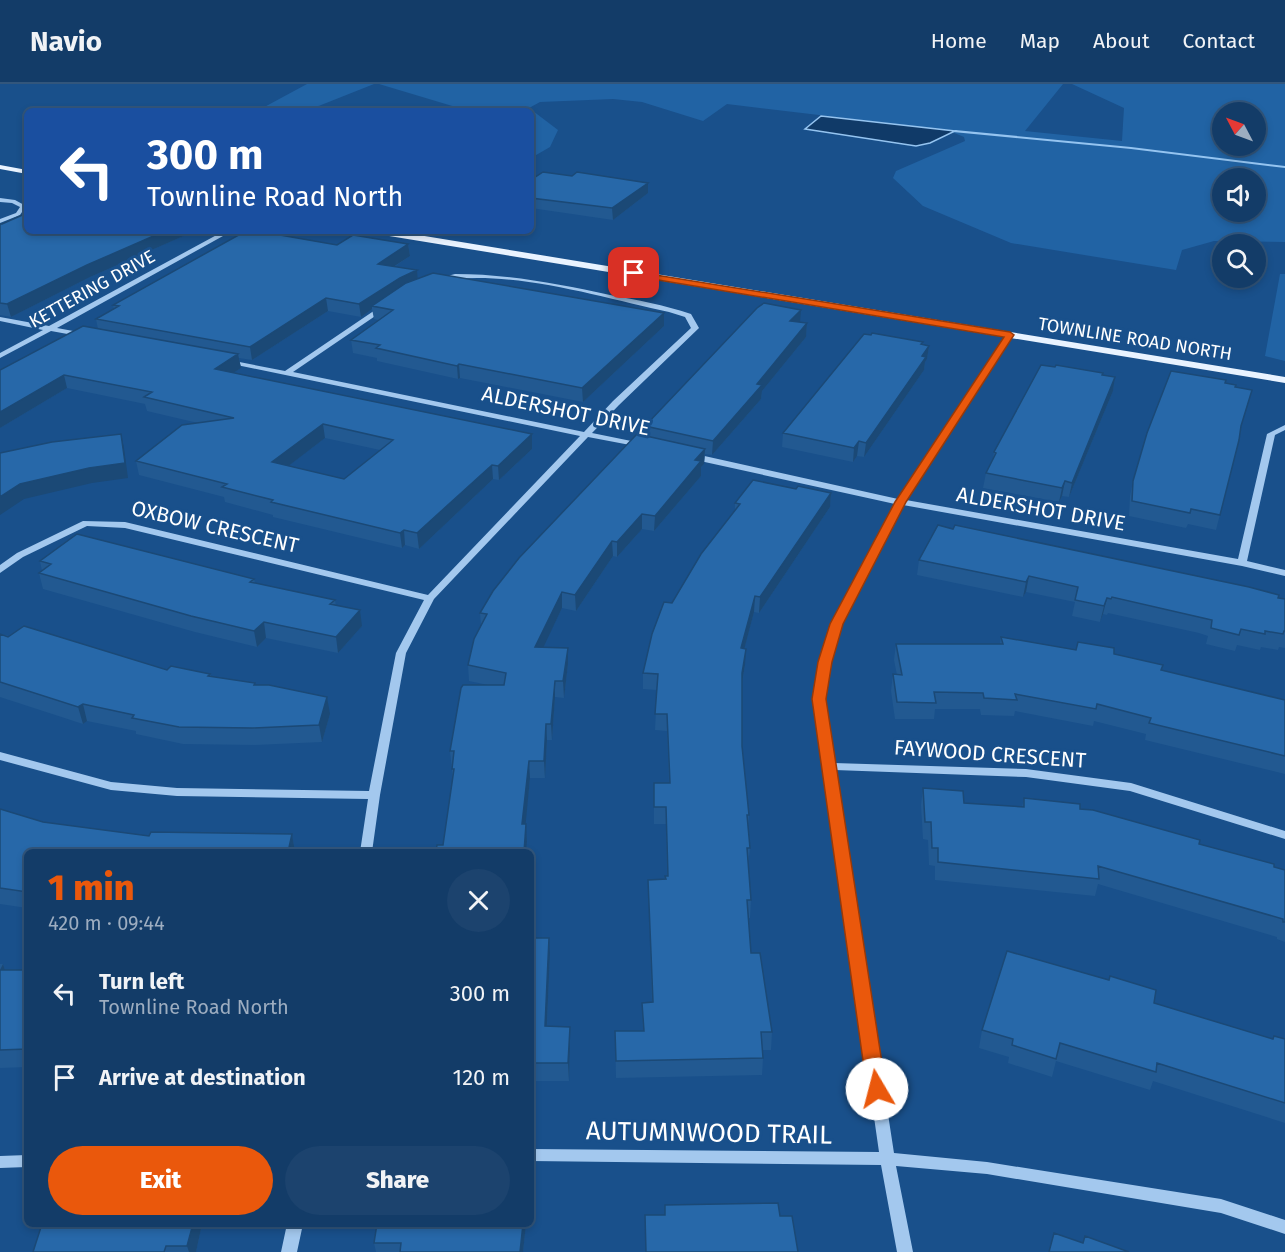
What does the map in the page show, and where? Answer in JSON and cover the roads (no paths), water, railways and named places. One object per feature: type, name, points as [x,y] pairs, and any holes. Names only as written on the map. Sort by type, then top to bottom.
[{"type":"main road","points":[[0,167],[24,171]]},
{"type":"main road","name":"TOWNLINE ROAD NORTH","points":[[395,234],[1285,380]]},
{"type":"street","points":[[0,200],[13,201],[23,206],[18,214],[0,220]]},
{"type":"street","name":"KETTERING DRIVE","points":[[0,356],[224,234]]},
{"type":"street","points":[[366,849],[374,795],[401,653],[430,598],[616,403],[695,328],[688,316],[671,310],[546,285],[482,276],[445,276],[425,284]]},
{"type":"street","points":[[288,372],[394,299]]},
{"type":"street","points":[[0,319],[95,338]]},
{"type":"street","points":[[905,1252],[887,1159],[819,699],[825,662],[837,624],[900,502],[1010,335]]},
{"type":"street","name":"ALDERSHOT DRIVE","points":[[220,360],[589,433],[653,448]]},
{"type":"street","points":[[1242,563],[1272,434],[1285,427]]},
{"type":"street","name":"ALDERSHOT DRIVE","points":[[685,455],[900,502],[1242,563],[1285,573]]},
{"type":"street","name":"OXBOW CRESCENT","points":[[0,570],[20,555],[86,523],[125,525],[430,598]]},
{"type":"street","points":[[0,756],[111,786],[177,792],[374,795]]},
{"type":"street","name":"FAYWOOD CRESCENT","points":[[828,766],[1026,773],[1131,787],[1285,835]]},
{"type":"street","name":"AUTUMNWOOD TRAIL","points":[[534,1155],[887,1159]]},
{"type":"street","points":[[887,1159],[987,1168],[1221,1206],[1285,1227]]},
{"type":"street","points":[[0,1162],[24,1161]]},
{"type":"street","points":[[289,1252],[294,1227]]},
{"type":"waterway","points":[[955,131],[1131,148],[1285,167]]}]
